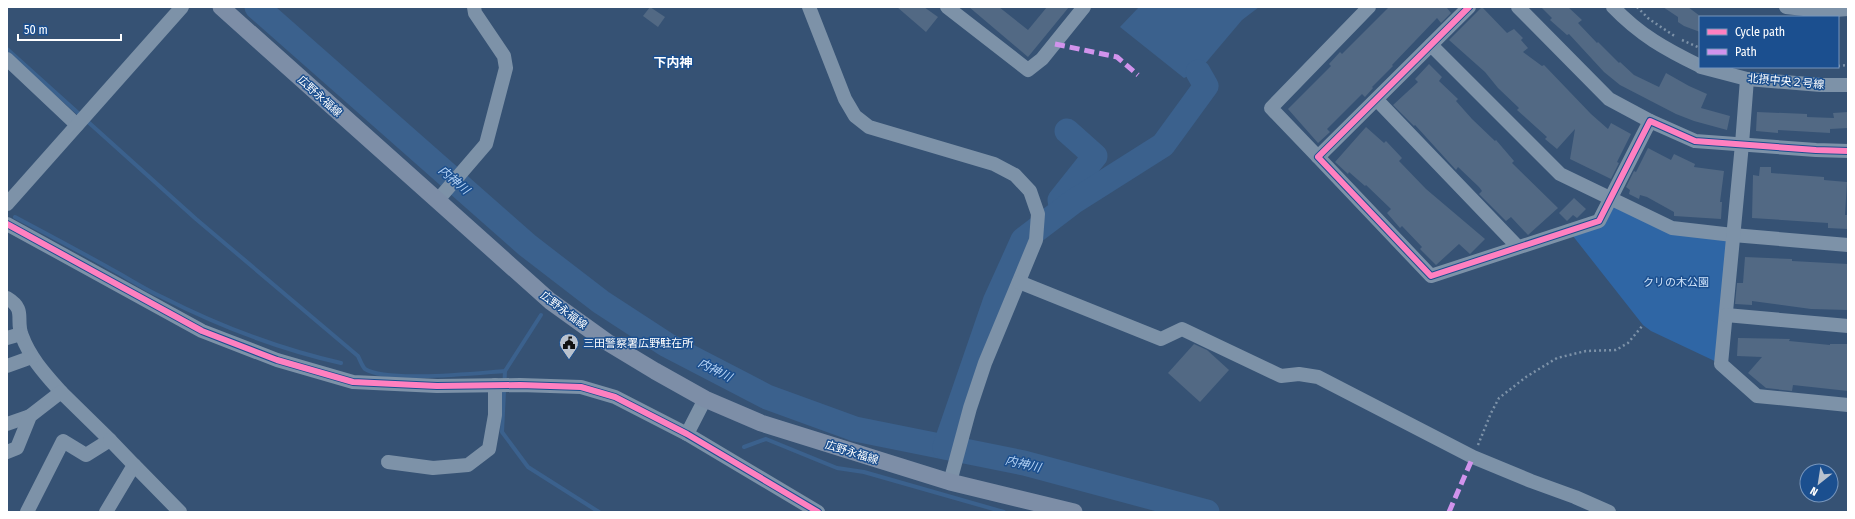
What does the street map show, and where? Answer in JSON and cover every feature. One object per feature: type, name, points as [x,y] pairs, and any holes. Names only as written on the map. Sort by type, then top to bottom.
[{"type":"main road","name":"広野永福線","points":[[221,7],[550,301],[606,342],[705,399],[761,423],[1071,512]]},
{"type":"street","points":[[7,204],[182,7]]},
{"type":"street","points":[[437,201],[486,144],[506,68],[504,56],[475,13],[474,7]]},
{"type":"street","points":[[809,7],[845,99],[855,116],[869,127],[994,164],[1015,174],[1030,191],[1038,214],[1036,240],[985,363],[970,408],[952,477]]},
{"type":"street","points":[[947,7],[1028,70],[1042,59],[1084,7]]},
{"type":"street","points":[[1369,7],[1271,108],[1431,276],[1599,221],[1650,121]]},
{"type":"street","points":[[1318,157],[1469,7]]},
{"type":"street","points":[[1518,7],[1609,99],[1650,121],[1695,141],[1816,150],[1848,150]]},
{"type":"street","name":"北摂中央２号線","points":[[1613,7],[1627,21],[1662,48],[1699,66]]},
{"type":"street","points":[[1786,7],[1822,11],[1848,9]]},
{"type":"street","points":[[1431,45],[1560,174],[1610,199],[1672,228],[1848,245]]},
{"type":"street","points":[[7,59],[77,125]]},
{"type":"street","name":"北摂中央２号線","points":[[1705,68],[1747,79],[1821,85],[1848,85]]},
{"type":"street","points":[[1747,79],[1721,364],[1757,396],[1848,405]]},
{"type":"street","points":[[1377,100],[1518,247]]},
{"type":"street","points":[[7,224],[202,331],[277,360],[353,382],[430,386],[495,385],[581,387],[615,397],[687,434],[818,512]]},
{"type":"street","points":[[1019,282],[1162,339],[1182,329],[1281,376],[1299,374],[1318,377],[1473,457],[1609,512]]},
{"type":"street","points":[[7,298],[15,302],[20,312],[21,334],[32,357],[61,392],[134,465],[174,510]]},
{"type":"street","points":[[1726,315],[1848,326]]},
{"type":"street","points":[[7,338],[21,334]]},
{"type":"street","points":[[7,366],[32,357]]},
{"type":"street","points":[[388,462],[433,468],[468,465],[489,449],[495,415],[495,385]]},
{"type":"street","points":[[7,424],[30,416],[61,392]]},
{"type":"street","points":[[687,434],[705,399]]},
{"type":"street","points":[[7,452],[17,448],[30,416]]},
{"type":"street","points":[[27,512],[63,441],[86,455],[110,440]]},
{"type":"street","points":[[106,512],[134,465]]},
{"type":"path","points":[[1637,7],[1649,19],[1680,39],[1699,48]]},
{"type":"path","points":[[1473,457],[1499,398],[1526,377],[1557,358],[1586,352],[1616,350],[1628,343],[1643,325]]},
{"type":"green space","name":"クリの木公園","points":[[1610,199],[1672,228],[1733,235],[1721,364],[1651,331],[1643,325],[1569,231],[1599,221]]},
{"type":"shaded area","points":[[1139,7],[1259,7],[1242,20],[1198,72],[1184,78],[1120,27]]},
{"type":"building","points":[[650,7],[665,17],[658,27],[643,16]]},
{"type":"building","points":[[897,7],[924,7],[938,17],[926,32]]},
{"type":"building","points":[[969,7],[999,7],[1028,30],[1047,7],[1069,7],[1028,57]]},
{"type":"building","points":[[1389,7],[1448,7],[1447,8],[1451,13],[1441,23],[1437,18],[1392,65],[1393,66],[1372,87],[1373,88],[1365,97],[1362,94],[1327,129],[1330,132],[1318,143],[1288,109],[1331,66],[1329,64],[1340,52],[1342,54]]},
{"type":"building","points":[[1482,7],[1507,33],[1514,29],[1523,38],[1521,40],[1528,48],[1523,52],[1542,66],[1544,65],[1591,114],[1608,129],[1611,123],[1631,134],[1617,162],[1619,163],[1611,179],[1570,159],[1575,129],[1557,149],[1545,139],[1547,137],[1517,110],[1519,108],[1498,88],[1485,72],[1449,40]]},
{"type":"building","points":[[1541,7],[1568,7],[1582,20],[1578,23],[1597,43],[1598,42],[1619,63],[1620,62],[1634,75],[1659,87],[1666,73],[1707,94],[1701,108],[1730,116],[1727,130],[1694,121],[1676,114],[1620,85],[1604,72],[1569,34],[1567,35],[1550,20],[1552,18]]},
{"type":"building","points":[[1663,7],[1688,7],[1700,16],[1699,32],[1678,22],[1678,17]]},
{"type":"building","points":[[1429,64],[1442,77],[1439,81],[1458,99],[1456,101],[1472,119],[1495,141],[1496,140],[1514,161],[1512,163],[1558,208],[1528,235],[1511,217],[1506,221],[1479,194],[1482,191],[1479,187],[1458,167],[1456,170],[1415,125],[1414,126],[1393,105],[1418,82],[1415,79]]},
{"type":"building","points":[[1757,112],[1807,114],[1807,117],[1834,118],[1833,113],[1848,112],[1848,128],[1830,129],[1830,133],[1778,130],[1778,133],[1756,131]]},
{"type":"building","points":[[1366,127],[1384,143],[1386,141],[1402,158],[1399,161],[1426,189],[1485,239],[1470,254],[1459,244],[1436,265],[1420,249],[1422,247],[1402,226],[1400,228],[1387,213],[1391,209],[1366,185],[1365,186],[1349,172],[1348,174],[1335,162]]},
{"type":"building","points":[[1648,148],[1671,160],[1674,154],[1695,164],[1694,167],[1724,171],[1720,202],[1722,202],[1721,219],[1674,216],[1674,212],[1647,197],[1640,195],[1639,199],[1629,194],[1630,190],[1626,187],[1634,171],[1636,172]]},
{"type":"building","points":[[1760,167],[1771,167],[1771,173],[1824,177],[1824,180],[1847,182],[1845,215],[1848,215],[1848,229],[1828,228],[1828,223],[1752,218],[1753,175],[1759,176]]},
{"type":"building","points":[[1574,198],[1586,209],[1577,218],[1573,215],[1567,221],[1559,213]]},
{"type":"building","points":[[1745,257],[1848,264],[1848,310],[1811,309],[1752,301],[1752,305],[1735,304],[1737,283],[1743,283]]},
{"type":"building","points":[[1738,338],[1790,339],[1789,341],[1830,345],[1848,344],[1848,391],[1793,385],[1792,391],[1766,388],[1748,373],[1762,357],[1737,356]]},
{"type":"building","points":[[1194,344],[1207,350],[1229,370],[1200,402],[1168,373]]},
{"type":"waterway","name":"内神川","points":[[257,7],[527,245],[601,302],[667,345],[767,397],[855,429],[1024,463],[1207,512]]},
{"type":"waterway","points":[[7,49],[196,219],[358,356],[365,369],[392,376],[433,376],[505,371]]},
{"type":"waterway","points":[[945,447],[995,302],[1023,240],[1073,202],[1163,145],[1206,86],[1198,72]]},
{"type":"waterway","points":[[1061,206],[1060,200],[1095,156],[1067,131]]},
{"type":"waterway","points":[[15,217],[149,291],[205,318],[272,344],[341,363]]},
{"type":"waterway","points":[[541,315],[505,371],[502,432],[528,467],[599,512]]},
{"type":"waterway","points":[[744,447],[766,439],[837,468],[864,472],[1004,512]]},
{"type":"marked path","points":[[1055,44],[1117,57],[1138,75]]},
{"type":"marked path","points":[[1449,512],[1473,457]]},
{"type":"cycle path","points":[[1469,7],[1318,157],[1431,276],[1599,221],[1650,121],[1695,141],[1848,151]]},
{"type":"cycle path","points":[[7,224],[202,331],[277,360],[353,382],[437,386],[520,385],[581,387],[615,397],[687,434],[818,512]]},
{"type":"place","name":"三田警察署広野駐在所","points":[[569,360]]},
{"type":"district","name":"下内神","points":[[673,62]]}]
